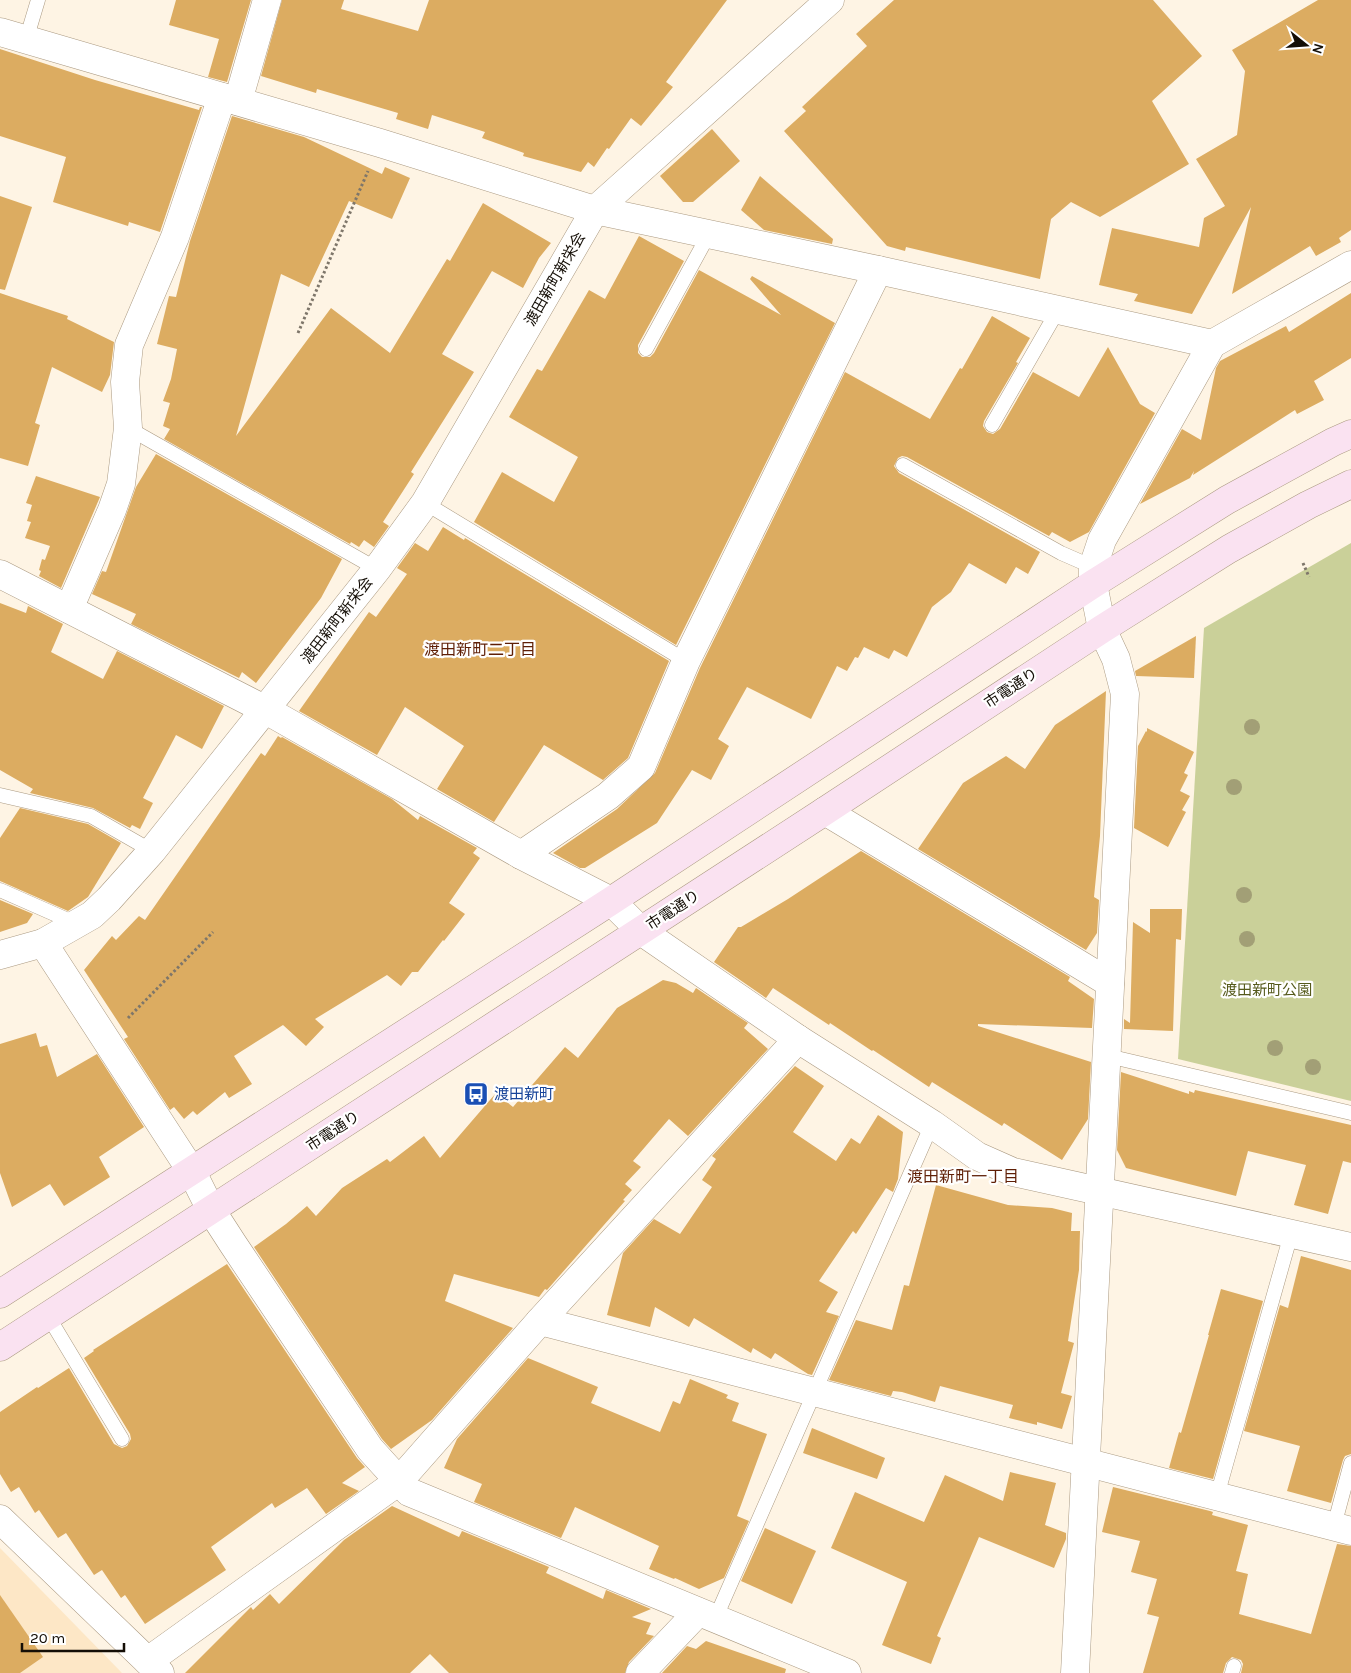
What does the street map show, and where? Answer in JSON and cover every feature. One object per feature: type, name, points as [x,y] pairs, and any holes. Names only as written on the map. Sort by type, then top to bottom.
[{"type":"street","points":[[70,609],[121,484],[128,428],[125,382],[129,346],[230,99],[267,0]]},
{"type":"street","name":"渡田新町新栄会","points":[[0,955],[43,943],[92,915],[152,851],[377,569],[425,503],[595,210],[830,0]]},
{"type":"street","points":[[0,32],[380,143],[595,210],[1212,344]]},
{"type":"street","points":[[1075,1673],[1126,694],[1116,659],[1102,629],[1093,576],[1102,540],[1212,344],[1351,265]]},
{"type":"street","points":[[520,855],[608,796],[641,767],[686,661],[878,270]]},
{"type":"street","points":[[0,1294],[611,901],[1093,576],[1333,442],[1351,434]]},
{"type":"street","name":"市電通り","points":[[0,1347],[1102,629],[1229,549],[1308,505],[1351,484]]},
{"type":"street","points":[[0,574],[266,710],[520,855],[611,901],[641,931],[798,1039],[932,1124],[977,1156],[1013,1172],[1351,1247]]},
{"type":"street","points":[[825,811],[1110,983]]},
{"type":"street","points":[[43,943],[192,1172],[211,1210],[370,1449],[409,1492],[847,1673]]},
{"type":"street","points":[[0,1518],[154,1667],[398,1481],[540,1321],[798,1039]]},
{"type":"street","points":[[540,1321],[1342,1528]]},
{"type":"street","points":[[640,1673],[707,1615]]},
{"type":"lane","points":[[26,40],[38,0]]},
{"type":"lane","points":[[646,349],[709,234]]},
{"type":"lane","points":[[992,425],[1058,310]]},
{"type":"lane","points":[[128,428],[377,569]]},
{"type":"lane","points":[[903,465],[1061,553],[1093,576]]},
{"type":"lane","points":[[425,503],[686,661]]},
{"type":"lane","points":[[0,795],[91,816],[152,851]]},
{"type":"lane","points":[[0,890],[77,925]]},
{"type":"lane","points":[[1108,1056],[1351,1113]]},
{"type":"lane","points":[[707,1615],[814,1392],[932,1124]]},
{"type":"lane","points":[[1217,1496],[1291,1234]]},
{"type":"lane","points":[[48,1316],[122,1439]]},
{"type":"lane","points":[[1342,1528],[1351,1464]]},
{"type":"path","points":[[298,333],[380,143]]},
{"type":"path","points":[[1303,563],[1309,577]]},
{"type":"path","points":[[106,1040],[213,932]]},
{"type":"shaded area","points":[[0,1548],[122,1673],[0,1673]]},
{"type":"green space","name":"渡田新町公園","points":[[1351,543],[1351,1101],[1178,1059],[1204,628]]},
{"type":"building","points":[[176,0],[251,0],[227,82],[208,77],[219,39],[169,25]]},
{"type":"building","points":[[282,0],[344,0],[341,9],[418,31],[429,0],[727,0],[666,82],[673,87],[641,126],[631,118],[594,167],[588,162],[581,172],[523,156],[524,153],[482,138],[485,132],[432,115],[428,129],[396,119],[398,113],[317,89],[316,93],[261,76]]},
{"type":"building","points":[[894,0],[1153,0],[1202,56],[1152,101],[1189,164],[1100,217],[1071,202],[1051,219],[1040,279],[906,247],[905,251],[887,246],[784,131],[806,111],[802,107],[867,46],[856,34]]},
{"type":"building","points":[[1318,0],[1351,0],[1351,230],[1339,238],[1341,242],[1316,256],[1310,246],[1232,294],[1251,207],[1192,314],[1134,301],[1138,294],[1099,285],[1112,228],[1199,247],[1204,218],[1225,206],[1196,159],[1237,135],[1245,71],[1232,50]]},
{"type":"building","points":[[0,49],[95,80],[199,110],[202,107],[160,232],[129,222],[128,226],[53,202],[66,157],[0,136]]},
{"type":"building","points":[[232,116],[304,137],[382,174],[385,167],[410,178],[392,219],[349,201],[309,287],[281,274],[236,436],[331,308],[390,353],[447,259],[450,261],[483,203],[551,243],[539,258],[523,288],[492,271],[442,354],[474,372],[411,472],[414,474],[383,522],[389,526],[374,547],[364,540],[359,547],[351,542],[350,544],[164,439],[170,429],[163,426],[170,403],[163,401],[171,379],[177,349],[157,344],[169,296],[176,297],[190,241]]},
{"type":"building","points":[[712,129],[740,161],[693,202],[683,202],[660,176]]},
{"type":"building","points":[[760,176],[833,239],[832,244],[764,230],[741,210]]},
{"type":"building","points":[[0,196],[32,207],[5,290],[0,289]]},
{"type":"building","points":[[639,236],[684,261],[638,345],[638,353],[642,357],[650,357],[654,353],[699,270],[781,315],[750,279],[752,276],[835,323],[676,645],[474,522],[502,472],[554,502],[578,457],[509,417],[537,369],[542,371],[589,290],[605,299]]},
{"type":"building","points":[[0,293],[68,316],[67,319],[114,342],[110,375],[102,392],[52,367],[35,423],[40,425],[28,466],[0,458]]},
{"type":"building","points":[[1351,293],[1351,358],[1314,381],[1324,400],[1297,414],[1295,410],[1193,475],[1194,471],[1190,478],[1140,504],[1182,429],[1201,440],[1216,368],[1220,361],[1286,326],[1289,332]]},
{"type":"building","points":[[992,316],[1030,338],[1016,362],[1018,363],[984,421],[983,426],[987,432],[993,434],[1000,429],[1033,372],[1079,397],[1108,347],[1140,404],[1155,413],[1089,532],[1070,542],[1052,532],[1049,536],[907,457],[902,456],[898,458],[894,466],[899,473],[1040,552],[1028,574],[1016,567],[1006,584],[969,563],[951,592],[932,607],[907,657],[894,650],[889,659],[864,647],[858,658],[855,657],[847,671],[837,666],[811,719],[747,687],[718,739],[729,746],[711,780],[692,770],[657,823],[585,868],[580,868],[553,853],[617,809],[655,773],[700,668],[845,372],[930,419],[960,368],[962,369]]},
{"type":"building","points":[[156,454],[342,559],[321,598],[256,683],[242,672],[239,678],[131,624],[136,614],[92,594],[102,571],[106,572],[136,487]]},
{"type":"building","points":[[36,476],[100,497],[61,588],[39,576],[42,559],[45,560],[50,546],[25,538],[31,522],[27,521],[32,505],[26,503]]},
{"type":"building","points":[[443,527],[464,540],[465,538],[669,661],[628,758],[603,780],[544,745],[494,822],[437,789],[464,746],[405,707],[377,755],[299,711],[369,612],[376,617],[407,574],[397,568],[415,543],[428,551]]},
{"type":"building","points":[[0,603],[26,613],[28,606],[63,624],[51,652],[103,679],[117,651],[224,706],[202,749],[176,735],[143,798],[153,803],[140,829],[132,825],[130,828],[93,808],[30,793],[33,789],[0,770]]},
{"type":"building","points":[[1196,636],[1194,678],[1136,676],[1135,671]]},
{"type":"building","points":[[1106,691],[1100,836],[1094,897],[1099,900],[1097,933],[1086,950],[918,849],[963,783],[1006,756],[1025,769],[1055,725]]},
{"type":"building","points":[[1147,728],[1194,752],[1184,773],[1188,775],[1180,791],[1190,796],[1182,810],[1186,812],[1168,847],[1134,828],[1138,746],[1147,732]]},
{"type":"building","points":[[278,736],[392,799],[418,820],[420,816],[477,848],[473,853],[480,858],[449,903],[465,914],[418,972],[412,972],[401,986],[387,975],[315,1019],[324,1027],[306,1046],[283,1025],[234,1056],[252,1084],[229,1098],[225,1092],[197,1115],[193,1111],[184,1119],[174,1107],[170,1110],[124,1039],[128,1037],[84,970],[112,936],[116,940],[139,916],[145,920],[261,753],[265,756]]},
{"type":"building","points":[[20,808],[88,824],[121,843],[88,897],[68,911],[0,881],[0,838]]},
{"type":"building","points":[[861,851],[1070,977],[1068,981],[1094,999],[1092,1028],[978,1024],[978,1026],[1091,1062],[1088,1119],[1062,1160],[1004,1123],[1002,1126],[932,1082],[929,1087],[773,988],[766,998],[714,962],[738,927],[788,899]]},
{"type":"building","points":[[0,900],[33,914],[27,923],[0,932]]},
{"type":"building","points":[[1150,909],[1182,909],[1181,940],[1176,939],[1173,1031],[1124,1029],[1124,1019],[1130,1023],[1133,922],[1150,933]]},
{"type":"building","points":[[663,980],[676,983],[693,993],[696,988],[748,1023],[744,1028],[768,1049],[688,1136],[669,1119],[633,1161],[641,1167],[625,1184],[632,1190],[623,1200],[625,1201],[539,1297],[454,1274],[445,1301],[513,1328],[432,1420],[391,1449],[382,1439],[254,1247],[307,1206],[316,1216],[342,1188],[387,1159],[390,1162],[424,1136],[440,1158],[496,1093],[513,1107],[565,1047],[578,1058],[617,1008]]},
{"type":"building","points":[[36,1033],[40,1047],[47,1045],[57,1077],[97,1054],[144,1127],[99,1157],[110,1177],[64,1206],[50,1184],[12,1207],[0,1173],[0,1044]]},
{"type":"building","points":[[795,1066],[824,1086],[793,1132],[836,1161],[851,1138],[860,1144],[878,1115],[903,1132],[898,1179],[893,1192],[886,1188],[856,1234],[853,1231],[819,1281],[838,1292],[826,1312],[839,1316],[812,1375],[775,1353],[771,1359],[753,1348],[751,1353],[694,1318],[689,1327],[655,1307],[650,1327],[607,1315],[623,1253],[654,1219],[680,1234],[712,1187],[702,1180],[716,1159],[712,1156]]},
{"type":"building","points":[[1121,1072],[1189,1094],[1189,1091],[1194,1093],[1195,1090],[1351,1125],[1351,1163],[1343,1161],[1328,1214],[1294,1205],[1306,1165],[1248,1151],[1236,1196],[1126,1168],[1117,1150]]},
{"type":"building","points":[[936,1185],[1008,1205],[1052,1208],[1072,1213],[1071,1231],[1080,1231],[1079,1270],[1068,1341],[1074,1343],[1061,1393],[1072,1396],[1062,1429],[1037,1422],[1037,1425],[1009,1418],[1013,1405],[940,1386],[935,1402],[902,1392],[893,1391],[891,1396],[829,1380],[856,1320],[892,1330],[904,1285],[909,1286]]},
{"type":"building","points":[[1301,1256],[1351,1270],[1351,1454],[1345,1456],[1343,1460],[1331,1503],[1287,1491],[1300,1446],[1244,1431],[1280,1305],[1288,1308]]},
{"type":"building","points":[[227,1264],[357,1458],[365,1467],[342,1483],[359,1491],[326,1514],[307,1488],[275,1508],[272,1503],[211,1547],[226,1570],[145,1624],[125,1595],[121,1598],[102,1570],[94,1575],[66,1533],[58,1538],[39,1510],[35,1513],[19,1487],[11,1492],[0,1474],[0,1412],[69,1368],[114,1444],[122,1448],[127,1446],[131,1439],[130,1434],[84,1358],[93,1350]]},
{"type":"building","points":[[1221,1289],[1263,1301],[1213,1479],[1169,1468],[1179,1432],[1181,1433]]},
{"type":"building","points":[[528,1358],[598,1387],[591,1403],[660,1432],[673,1401],[680,1404],[690,1379],[728,1395],[726,1398],[739,1403],[732,1421],[767,1434],[737,1516],[749,1521],[724,1578],[699,1589],[649,1569],[659,1546],[575,1507],[561,1538],[474,1502],[482,1484],[444,1468],[457,1439]]},
{"type":"building","points":[[812,1428],[885,1458],[877,1479],[803,1453]]},
{"type":"building","points":[[1010,1472],[1056,1483],[1045,1525],[1066,1533],[1066,1539],[1054,1568],[979,1537],[937,1636],[941,1638],[931,1664],[882,1645],[907,1582],[831,1548],[855,1492],[924,1522],[945,1475],[1003,1501]]},
{"type":"building","points":[[1113,1487],[1210,1511],[1213,1512],[1212,1515],[1248,1525],[1236,1571],[1248,1574],[1239,1614],[1311,1634],[1337,1544],[1351,1546],[1351,1673],[1241,1673],[1243,1664],[1241,1660],[1232,1657],[1226,1663],[1223,1673],[1143,1673],[1159,1617],[1147,1614],[1157,1579],[1131,1572],[1140,1541],[1102,1532]]},
{"type":"building","points":[[392,1506],[459,1537],[462,1531],[549,1567],[546,1573],[603,1599],[606,1590],[651,1609],[632,1617],[651,1623],[646,1634],[654,1636],[629,1662],[625,1673],[449,1673],[430,1654],[410,1673],[185,1673],[251,1607],[253,1610],[270,1594],[279,1604],[344,1540]]},
{"type":"building","points":[[765,1528],[816,1551],[792,1604],[741,1581]]},
{"type":"building","points":[[0,1595],[43,1657],[20,1673],[0,1673]]},
{"type":"building","points":[[706,1641],[786,1669],[785,1673],[662,1673],[687,1646],[696,1649]]},
{"type":"place","name":"渡田新町","points":[[476,1094]]},
{"type":"district","name":"渡田新町二丁目","points":[[480,649]]},
{"type":"district","name":"渡田新町一丁目","points":[[963,1176]]}]
